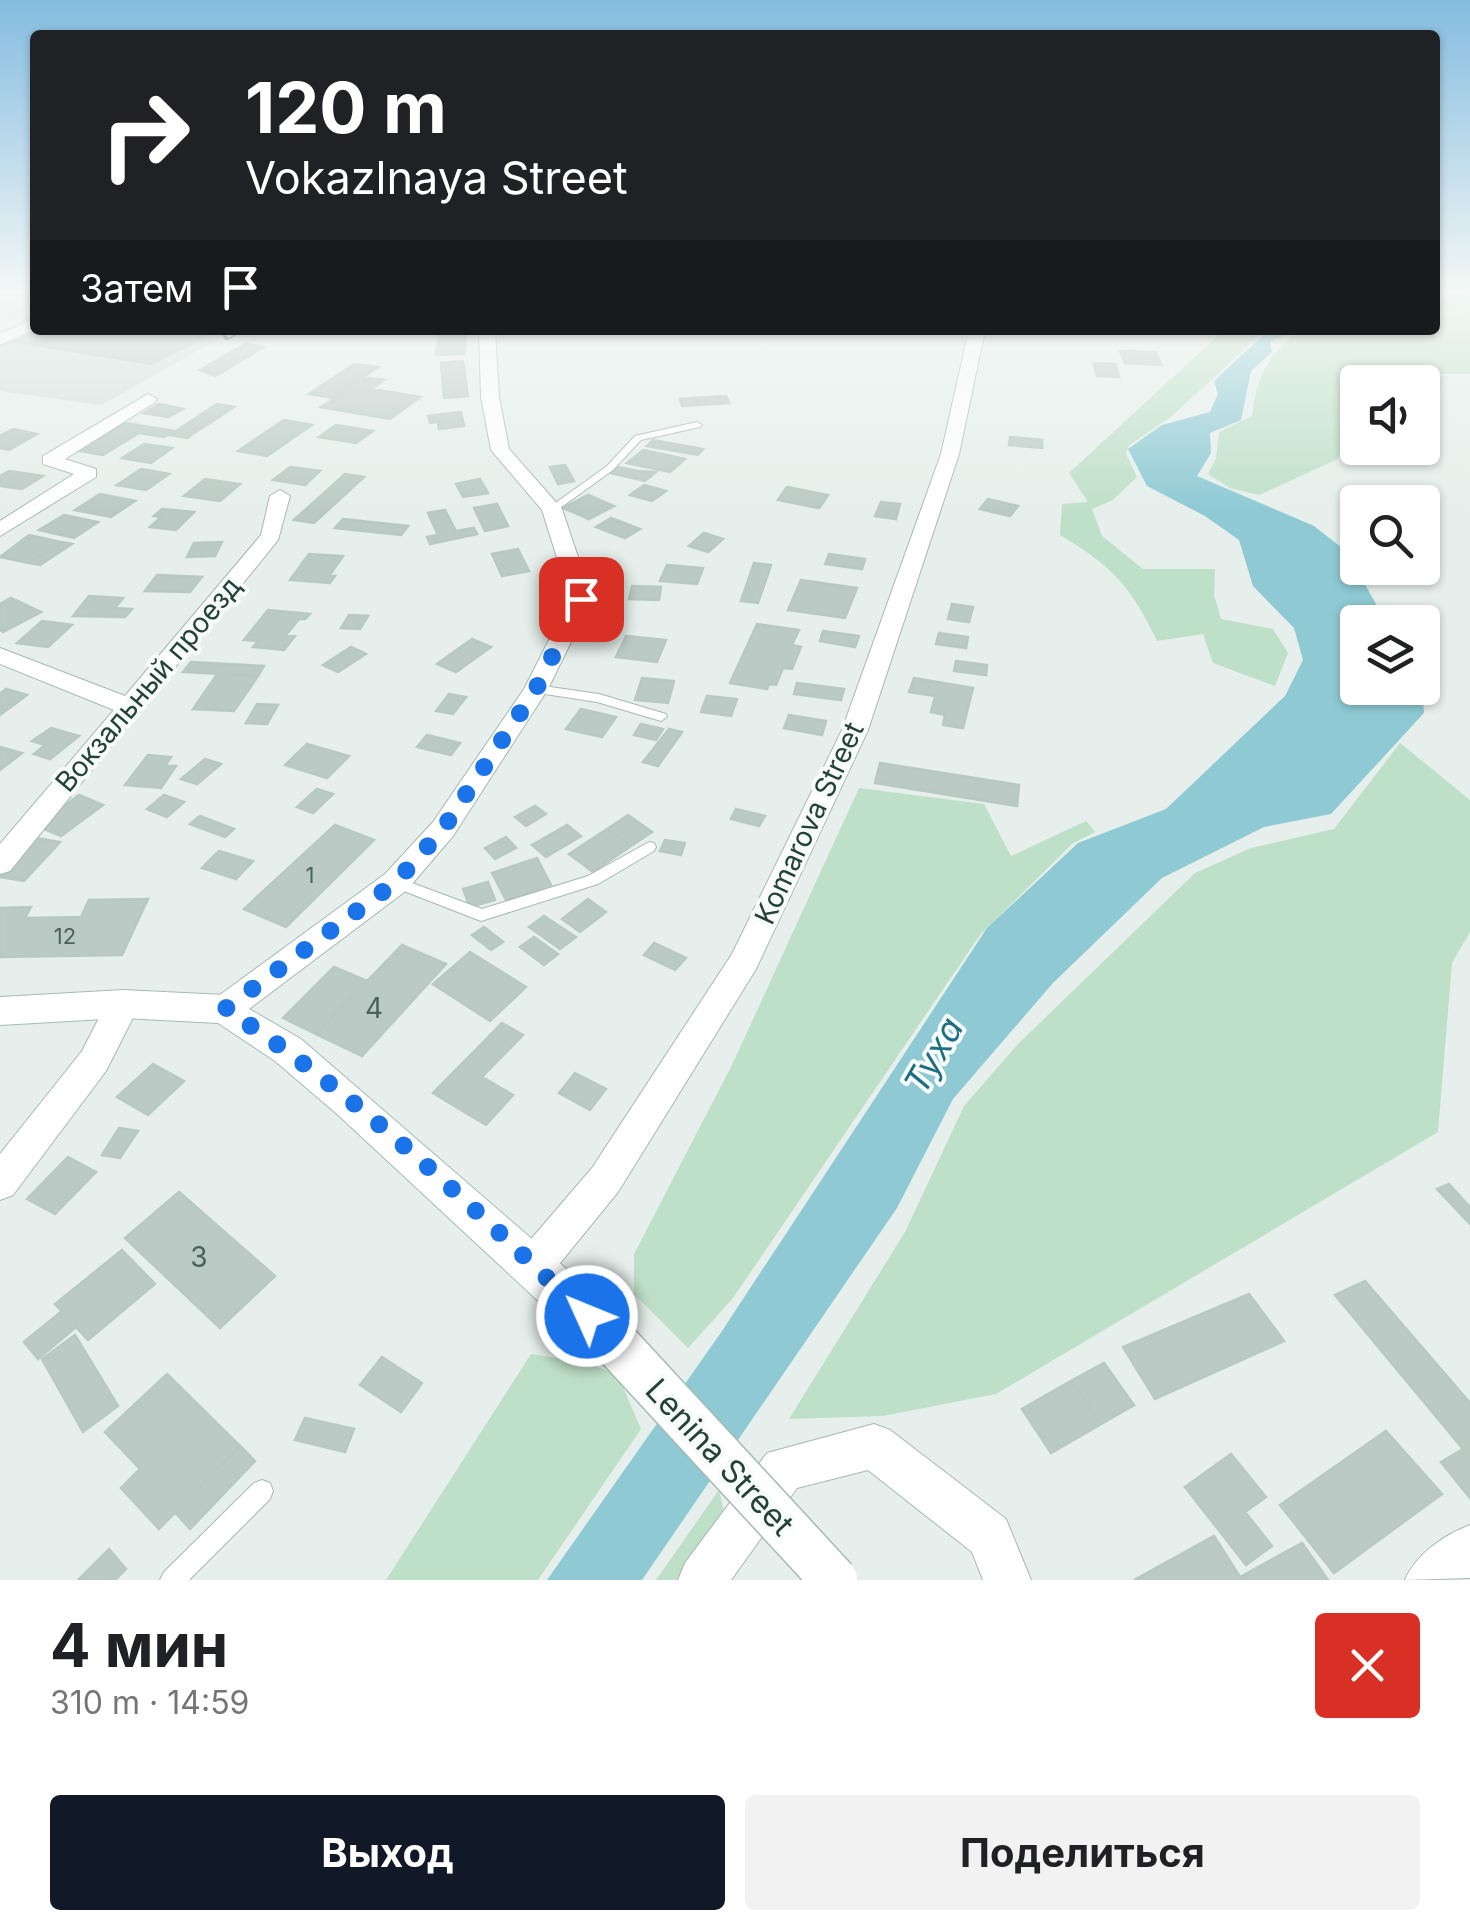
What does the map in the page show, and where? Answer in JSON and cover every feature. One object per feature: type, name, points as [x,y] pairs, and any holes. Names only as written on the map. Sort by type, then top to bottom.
[{"type":"main road","points":[[0,1010],[123,1004],[225,1009]]},
{"type":"main road","name":"Lenina Street","points":[[225,1009],[288,1050],[534,1265],[607,1334],[834,1580]]},
{"type":"street","points":[[225,1009],[396,882],[443,829],[536,689],[581,599],[552,509],[500,450],[489,365]]},
{"type":"street","name":"Komarova Street","points":[[534,1265],[605,1180],[744,960],[855,730],[950,454],[969,365]]},
{"type":"street","points":[[0,530],[88,473],[50,460],[148,399]]},
{"type":"street","name":"Вокзальный проезд","points":[[0,864],[271,536],[280,496]]},
{"type":"street","points":[[0,654],[127,706]]},
{"type":"street","points":[[0,1183],[94,1061],[123,1004]]},
{"type":"street","points":[[702,1580],[783,1470],[874,1446],[989,1536],[1008,1580]]},
{"type":"street","points":[[1429,1580],[1470,1548]]},
{"type":"lane","points":[[552,509],[610,468],[638,438],[697,425]]},
{"type":"lane","points":[[536,689],[599,698],[661,717]]},
{"type":"lane","points":[[396,882],[480,915],[593,880],[648,847]]},
{"type":"lane","points":[[172,1580],[262,1491]]},
{"type":"shaded area","points":[[0,365],[173,365],[101,405],[0,391]]},
{"type":"green space","points":[[1186,365],[1227,365],[1171,417],[1129,445],[1126,454],[1137,477],[1113,500],[1092,509],[1102,536],[1143,569],[1215,569],[1214,595],[1221,619],[1273,629],[1288,653],[1275,686],[1213,663],[1203,634],[1157,641],[1129,591],[1107,568],[1060,535],[1062,504],[1088,502],[1069,473]]},
{"type":"green space","points":[[1268,365],[1470,365],[1470,374],[1440,374],[1440,365],[1340,365],[1338,459],[1259,495],[1230,488],[1208,474],[1216,458],[1219,432],[1252,416],[1257,389]]},
{"type":"green space","points":[[1400,743],[1470,800],[1470,932],[1452,963],[1438,1132],[996,1394],[883,1416],[789,1419],[905,1232],[964,1106],[1018,1044],[1195,873],[1251,848],[1334,829]]},
{"type":"green space","points":[[859,788],[984,804],[1011,856],[1086,821],[1095,832],[1072,844],[980,935],[733,1298],[688,1348],[634,1294],[634,1254],[732,1065]]},
{"type":"green space","points":[[531,1354],[587,1363],[618,1375],[641,1429],[538,1580],[386,1580]]},
{"type":"green space","points":[[719,1490],[724,1512],[691,1580],[656,1580]]},
{"type":"water","name":"Туха","points":[[1232,365],[1258,365],[1251,371],[1241,420],[1210,433],[1211,453],[1197,476],[1314,526],[1340,546],[1340,585],[1365,585],[1377,605],[1340,605],[1340,705],[1423,705],[1424,713],[1331,814],[1264,827],[1162,878],[1053,983],[953,1099],[897,1208],[642,1580],[547,1580],[720,1334],[987,928],[1078,843],[1166,809],[1285,696],[1303,660],[1294,628],[1253,586],[1239,540],[1205,516],[1147,486],[1128,449],[1162,425],[1210,412],[1218,394],[1214,381]]},
{"type":"building","points":[[209,365],[234,365],[215,376],[200,370]]},
{"type":"building","points":[[353,365],[378,367],[334,398],[309,394]]},
{"type":"building","points":[[441,365],[464,365],[468,396],[444,398]]},
{"type":"building","points":[[1094,365],[1115,365],[1119,377],[1097,376]]},
{"type":"building","points":[[367,378],[384,380],[372,389],[420,397],[390,419],[321,407]]},
{"type":"building","points":[[726,396],[729,403],[682,406],[680,399]]},
{"type":"building","points":[[159,404],[183,409],[168,417],[144,413]]},
{"type":"building","points":[[217,404],[234,407],[187,438],[170,435]]},
{"type":"building","points":[[461,412],[464,426],[439,429],[438,422],[430,423],[428,416]]},
{"type":"building","points":[[284,420],[312,425],[267,456],[238,451]]},
{"type":"building","points":[[125,423],[174,431],[164,437],[139,433],[103,455],[81,451]]},
{"type":"building","points":[[336,425],[373,431],[356,443],[319,437]]},
{"type":"building","points":[[13,429],[37,434],[9,450],[0,448],[0,436]]},
{"type":"building","points":[[1010,437],[1042,440],[1042,448],[1009,445]]},
{"type":"building","points":[[653,440],[703,449],[698,455],[647,446]]},
{"type":"building","points":[[144,444],[172,448],[151,463],[122,458]]},
{"type":"building","points":[[643,450],[685,459],[670,472],[627,463]]},
{"type":"building","points":[[565,465],[574,481],[558,484],[550,467]]},
{"type":"building","points":[[290,467],[320,471],[305,485],[273,480]]},
{"type":"building","points":[[618,467],[656,472],[645,481],[611,473]]},
{"type":"building","points":[[141,469],[169,474],[146,490],[117,485]]},
{"type":"building","points":[[9,471],[43,476],[22,489],[0,486],[0,476]]},
{"type":"building","points":[[345,474],[364,477],[314,523],[294,520]]},
{"type":"building","points":[[205,479],[240,484],[220,501],[184,496]]},
{"type":"building","points":[[480,479],[488,493],[463,497],[456,484]]},
{"type":"building","points":[[644,485],[666,491],[652,501],[630,495]]},
{"type":"building","points":[[787,487],[828,495],[819,508],[778,500]]},
{"type":"building","points":[[100,494],[135,501],[111,517],[75,510]]},
{"type":"building","points":[[588,495],[614,506],[589,519],[563,508]]},
{"type":"building","points":[[988,499],[1018,506],[1010,516],[980,509]]},
{"type":"building","points":[[881,502],[900,504],[896,519],[875,516]]},
{"type":"building","points":[[497,504],[508,526],[485,531],[474,508]]},
{"type":"building","points":[[162,509],[194,512],[176,530],[150,527],[161,517],[154,516]]},
{"type":"building","points":[[445,510],[456,531],[474,528],[477,534],[430,544],[427,537],[438,535],[428,513]]},
{"type":"building","points":[[64,515],[98,522],[74,538],[39,530]]},
{"type":"building","points":[[611,518],[640,529],[625,538],[596,527]]},
{"type":"building","points":[[343,519],[408,526],[401,535],[335,528]]},
{"type":"building","points":[[704,533],[723,539],[708,552],[689,546]]},
{"type":"building","points":[[29,535],[61,542],[29,563],[0,557]]},
{"type":"building","points":[[61,542],[72,544],[40,565],[29,563]]},
{"type":"building","points":[[222,542],[215,556],[187,557],[194,543]]},
{"type":"building","points":[[518,549],[529,571],[502,576],[492,554]]},
{"type":"building","points":[[309,554],[343,556],[329,576],[335,576],[330,583],[290,580]]},
{"type":"building","points":[[829,554],[865,559],[862,569],[825,564]]},
{"type":"building","points":[[754,563],[771,565],[758,603],[741,601]]},
{"type":"building","points":[[667,565],[703,568],[697,584],[660,581]]},
{"type":"building","points":[[157,575],[202,577],[190,592],[145,591]]},
{"type":"building","points":[[801,580],[857,588],[845,618],[788,610]]},
{"type":"building","points":[[632,586],[661,587],[659,600],[629,599]]},
{"type":"building","points":[[89,596],[123,598],[115,608],[132,609],[125,617],[73,616]]},
{"type":"building","points":[[11,598],[41,612],[3,632],[0,604]]},
{"type":"building","points":[[952,604],[973,607],[969,622],[948,619]]},
{"type":"building","points":[[268,610],[310,614],[299,619],[286,635],[295,636],[284,650],[253,647],[258,641],[244,640]]},
{"type":"building","points":[[349,615],[368,616],[360,629],[341,628]]},
{"type":"building","points":[[42,621],[72,625],[48,647],[17,643]]},
{"type":"building","points":[[757,624],[799,630],[792,645],[801,647],[792,669],[783,668],[776,685],[769,684],[767,689],[730,683]]},
{"type":"building","points":[[823,631],[859,636],[855,647],[820,641]]},
{"type":"building","points":[[939,633],[968,637],[966,648],[936,644]]},
{"type":"building","points":[[626,636],[666,640],[657,662],[616,657]]},
{"type":"building","points":[[472,639],[491,647],[456,672],[437,664]]},
{"type":"building","points":[[351,647],[366,654],[338,672],[323,665]]},
{"type":"building","points":[[956,661],[987,665],[986,675],[954,671]]},
{"type":"building","points":[[191,662],[264,666],[258,676],[183,672]]},
{"type":"building","points":[[218,673],[258,676],[234,711],[193,709]]},
{"type":"building","points":[[642,678],[674,681],[668,703],[635,700]]},
{"type":"building","points":[[914,678],[973,688],[963,728],[943,725],[945,715],[931,712],[935,696],[909,692]]},
{"type":"building","points":[[797,683],[844,689],[841,700],[794,694]]},
{"type":"building","points":[[6,689],[27,695],[0,715],[0,694]]},
{"type":"building","points":[[449,694],[466,697],[453,714],[436,711]]},
{"type":"building","points":[[707,696],[737,699],[731,716],[701,712]]},
{"type":"building","points":[[257,704],[278,705],[267,724],[246,723]]},
{"type":"building","points":[[581,709],[616,717],[602,737],[566,729]]},
{"type":"building","points":[[789,715],[826,721],[822,735],[784,728]]},
{"type":"building","points":[[641,724],[663,729],[656,740],[634,735]]},
{"type":"building","points":[[51,728],[79,736],[50,759],[34,754],[45,745],[32,741]]},
{"type":"building","points":[[669,729],[682,732],[658,766],[643,762]]},
{"type":"building","points":[[427,735],[460,743],[451,755],[417,747]]},
{"type":"building","points":[[307,744],[349,756],[327,778],[285,765]]},
{"type":"building","points":[[0,747],[22,753],[0,770]]},
{"type":"building","points":[[148,755],[171,757],[165,766],[176,766],[161,788],[125,785]]},
{"type":"building","points":[[205,759],[221,764],[197,784],[181,779]]},
{"type":"building","points":[[880,763],[1019,785],[1017,806],[875,783]]},
{"type":"building","points":[[317,789],[333,794],[313,813],[297,807]]},
{"type":"building","points":[[79,795],[103,805],[61,836],[37,826]]},
{"type":"building","points":[[164,795],[184,802],[167,817],[147,809]]},
{"type":"building","points":[[535,806],[546,814],[526,826],[515,817]]},
{"type":"building","points":[[736,809],[765,816],[759,826],[731,819]]},
{"type":"building","points":[[628,815],[652,832],[631,846],[607,829]]},
{"type":"building","points":[[200,816],[234,829],[225,837],[190,824]]},
{"type":"building","points":[[335,825],[374,840],[286,927],[244,909]]},
{"type":"building","points":[[567,825],[581,836],[546,857],[532,845]]},
{"type":"building","points":[[607,829],[631,846],[593,872],[569,854]]},
{"type":"building","points":[[30,837],[60,842],[24,881],[0,877],[0,869]]},
{"type":"building","points":[[506,837],[516,848],[495,859],[485,848]]},
{"type":"building","points":[[665,840],[685,843],[681,855],[660,851]]},
{"type":"building","points":[[219,851],[253,861],[236,879],[202,868]]},
{"type":"building","points":[[537,858],[551,885],[506,900],[492,873]]},
{"type":"building","points":[[488,882],[495,900],[470,907],[463,889]]},
{"type":"building","points":[[148,899],[122,955],[0,957],[0,908],[31,907],[25,918],[81,917],[89,900]]},
{"type":"building","points":[[588,899],[606,912],[580,932],[562,919]]},
{"type":"building","points":[[544,916],[576,937],[560,949],[529,927]]},
{"type":"building","points":[[484,927],[503,942],[491,950],[472,935]]},
{"type":"building","points":[[534,937],[558,954],[544,965],[520,947]]},
{"type":"building","points":[[654,943],[686,958],[675,970],[644,955]]},
{"type":"building","points":[[402,945],[446,964],[362,1056],[316,1034]]},
{"type":"building","points":[[470,952],[526,987],[490,1021],[433,984]]},
{"type":"building","points":[[334,967],[367,981],[316,1034],[283,1018]]},
{"type":"building","points":[[502,1023],[523,1035],[482,1077],[513,1095],[486,1125],[433,1093]]},
{"type":"building","points":[[153,1064],[184,1081],[148,1115],[117,1097]]},
{"type":"building","points":[[575,1073],[606,1089],[590,1110],[559,1093]]},
{"type":"building","points":[[119,1128],[138,1131],[120,1158],[102,1155]]},
{"type":"building","points":[[68,1157],[96,1172],[55,1214],[27,1199]]},
{"type":"building","points":[[1449,1184],[1470,1207],[1470,1224],[1437,1189]]},
{"type":"building","points":[[179,1192],[275,1276],[220,1328],[125,1238]]},
{"type":"building","points":[[122,1250],[155,1284],[88,1340],[76,1327],[38,1359],[24,1342],[62,1311],[55,1304]]},
{"type":"building","points":[[1365,1281],[1470,1403],[1470,1498],[1441,1462],[1463,1449],[1335,1295]]},
{"type":"building","points":[[1249,1294],[1284,1341],[1155,1399],[1123,1347]]},
{"type":"building","points":[[75,1335],[118,1406],[83,1432],[42,1359]]},
{"type":"building","points":[[382,1357],[422,1383],[401,1412],[360,1385]]},
{"type":"building","points":[[1104,1363],[1134,1405],[1101,1424],[1071,1381]]},
{"type":"building","points":[[167,1374],[240,1446],[159,1529],[121,1488],[140,1469],[105,1432]]},
{"type":"building","points":[[1071,1381],[1101,1424],[1051,1453],[1022,1409]]},
{"type":"building","points":[[305,1418],[354,1429],[345,1452],[295,1440]]},
{"type":"building","points":[[1386,1431],[1442,1494],[1334,1573],[1280,1505]]},
{"type":"building","points":[[240,1446],[255,1461],[190,1529],[175,1512]]},
{"type":"building","points":[[1231,1454],[1266,1497],[1245,1512],[1272,1546],[1246,1565],[1185,1487]]},
{"type":"building","points":[[1214,1536],[1240,1577],[1302,1543],[1328,1580],[1134,1580]]},
{"type":"building","points":[[109,1549],[126,1569],[115,1580],[78,1580]]},
{"type":"route","points":[[581,599],[536,689],[443,829],[396,882],[225,1009],[288,1050],[351,1102],[587,1316]]}]
